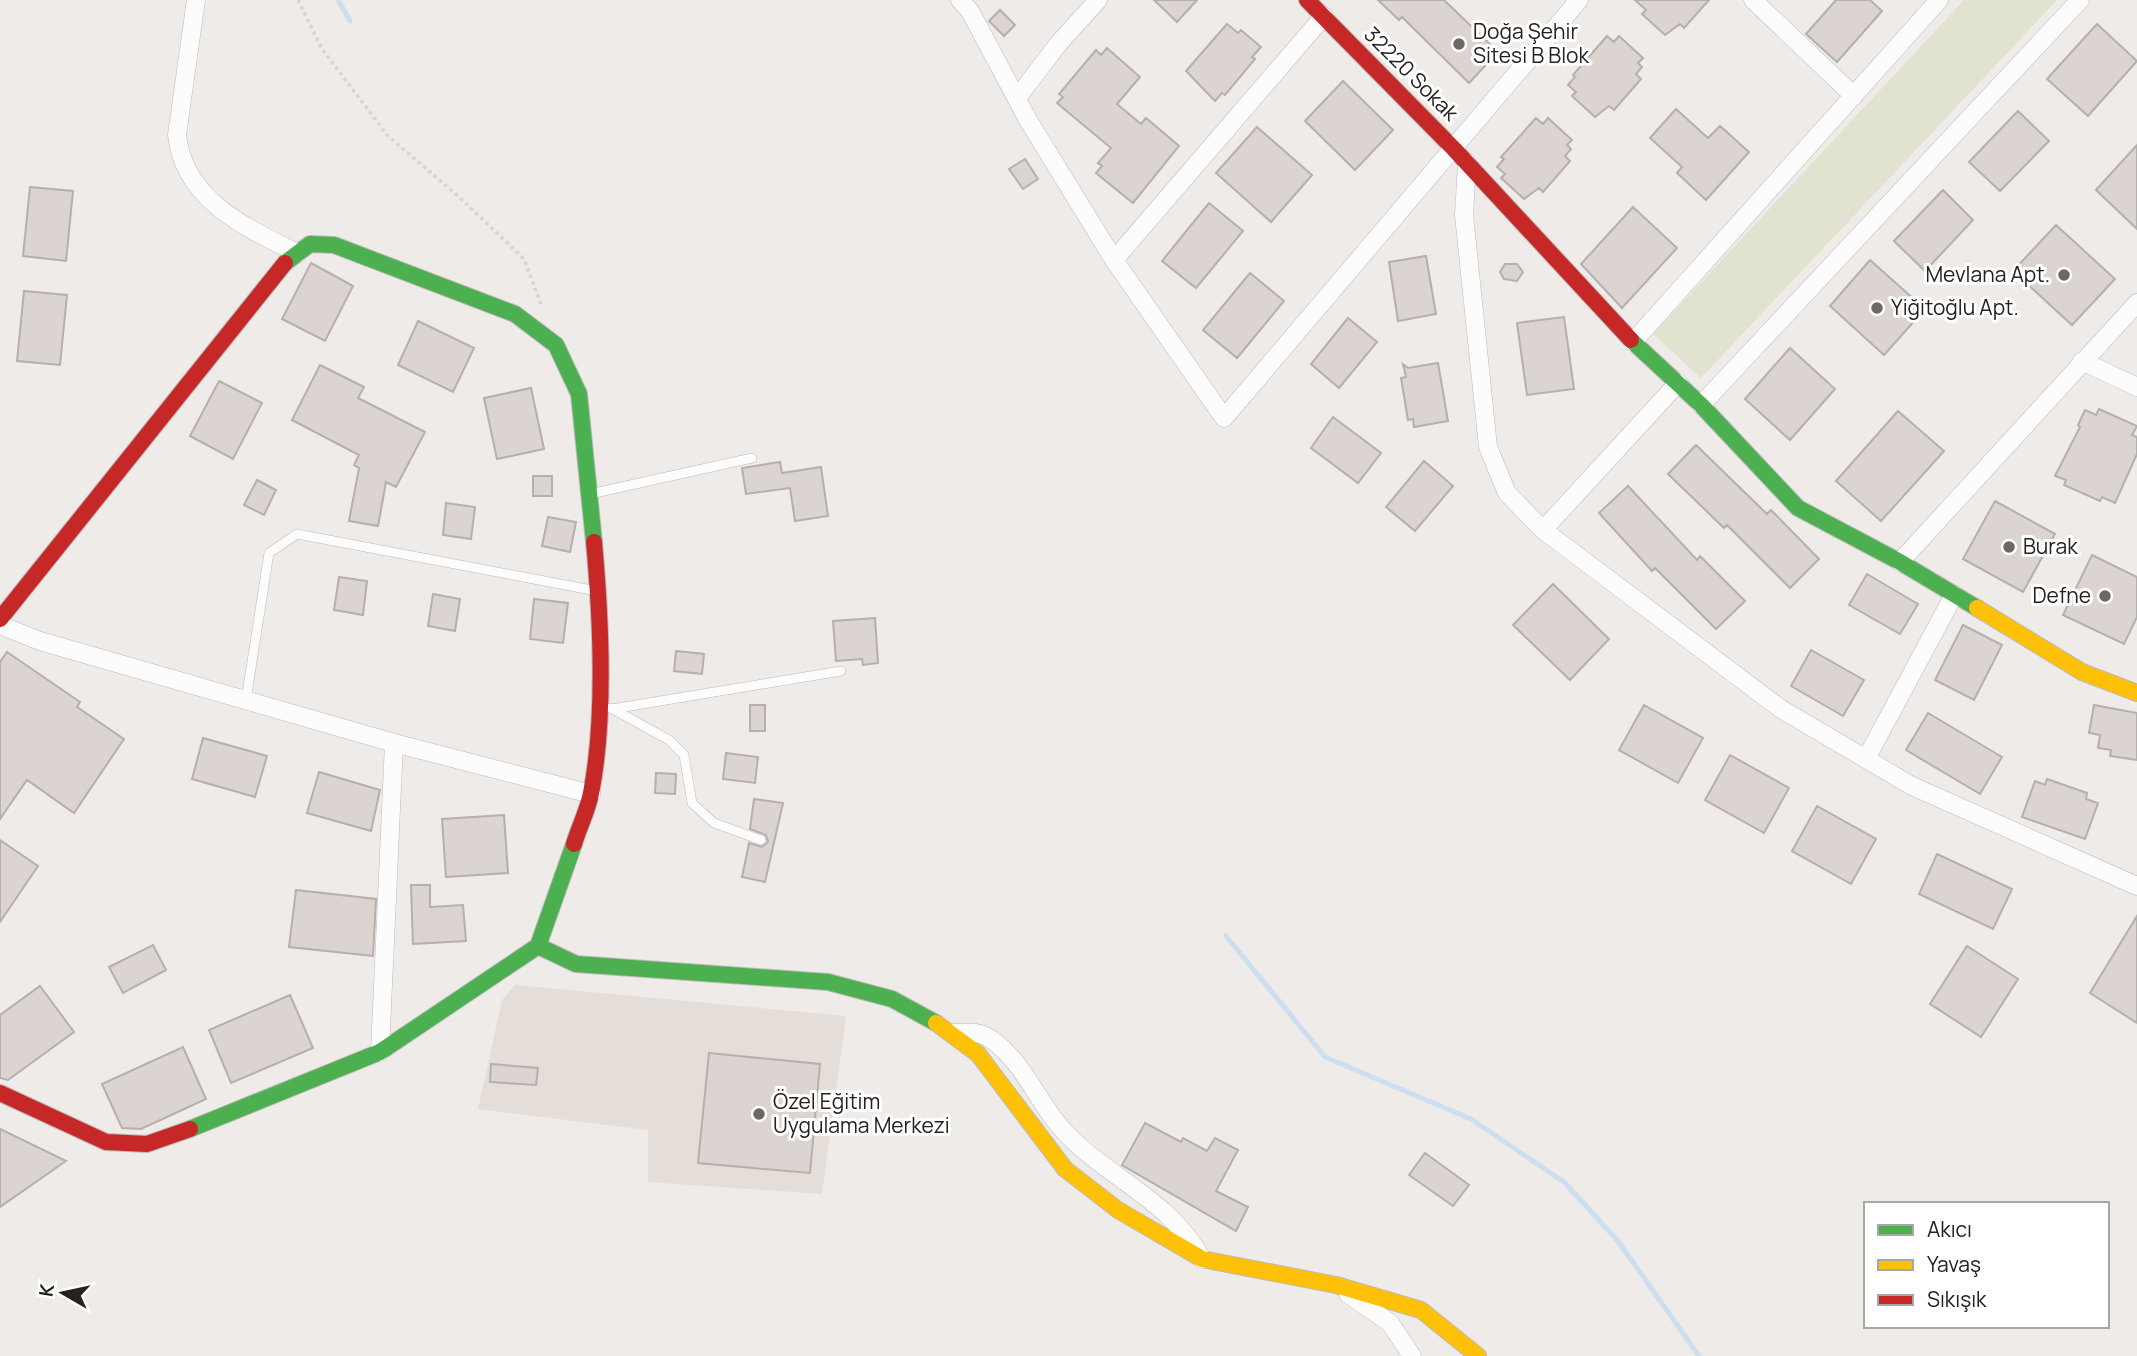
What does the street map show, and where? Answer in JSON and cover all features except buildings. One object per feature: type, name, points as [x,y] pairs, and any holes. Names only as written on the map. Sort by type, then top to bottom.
[{"type":"street","points":[[196,0],[179,122],[179,155],[190,178],[225,214],[297,253]]},
{"type":"street","points":[[960,0],[970,11],[1017,98],[1114,261],[1224,418],[1580,0]]},
{"type":"street","points":[[1017,98],[1059,43],[1098,0]]},
{"type":"street","name":"32220 Sokak","points":[[1307,0],[1454,149],[1633,342],[1701,405],[1798,508],[1900,562],[2082,672],[2137,693]]},
{"type":"street","points":[[1753,0],[1854,96]]},
{"type":"street","points":[[1633,342],[1940,0]]},
{"type":"street","points":[[1701,405],[2080,0]]},
{"type":"street","points":[[1114,261],[1324,16]]},
{"type":"street","points":[[1467,163],[1464,215],[1488,447],[1507,493],[1543,530],[1781,709],[1912,786],[2137,886]]},
{"type":"street","points":[[0,619],[289,258],[310,244],[334,245],[514,314],[556,345],[579,394],[599,591],[605,705],[591,794],[538,946],[380,1052],[238,1112],[146,1144],[106,1142],[0,1094]]},
{"type":"street","points":[[1900,562],[2137,303]]},
{"type":"street","points":[[2082,361],[2137,387]]},
{"type":"street","points":[[1543,530],[1678,383]]},
{"type":"street","points":[[1866,759],[1954,595]]},
{"type":"street","points":[[0,625],[40,641],[394,743],[591,794]]},
{"type":"street","points":[[380,1052],[394,743]]},
{"type":"street","points":[[538,946],[576,964],[828,982],[892,999],[953,1033],[978,1054],[1065,1169],[1118,1210],[1202,1259],[1336,1286],[1421,1310],[1478,1356]]},
{"type":"street","points":[[953,1033],[978,1032],[990,1039],[1030,1082],[1061,1129],[1084,1150],[1144,1193],[1189,1233],[1202,1259]]},
{"type":"street","points":[[1336,1286],[1390,1324],[1412,1356]]},
{"type":"lane","points":[[589,494],[752,457]]},
{"type":"lane","points":[[246,700],[269,552],[297,534],[599,591]]},
{"type":"lane","points":[[605,705],[841,671]]},
{"type":"lane","points":[[605,705],[668,740],[684,755],[692,803],[714,823],[761,840]]},
{"type":"path","points":[[298,0],[323,48],[388,136],[457,195],[524,259],[542,308]]},
{"type":"shaded area","points":[[515,985],[846,1016],[822,1194],[648,1182],[648,1130],[478,1109],[502,1000]]},
{"type":"green space","points":[[1964,0],[2057,0],[1701,378],[1653,334]]},
{"type":"waterway","points":[[338,0],[350,21]]},
{"type":"waterway","points":[[1226,936],[1325,1057],[1471,1119],[1564,1182],[1618,1241],[1699,1356]]},
{"type":"traffic: fast","points":[[285,263],[310,244],[334,245],[515,314],[556,345],[579,394],[594,542]]},
{"type":"traffic: fast","points":[[1631,340],[1701,405],[1798,508],[1900,562],[1977,608]]},
{"type":"traffic: fast","points":[[190,1129],[380,1052],[538,946],[574,844]]},
{"type":"traffic: fast","points":[[538,946],[576,964],[828,982],[892,999],[936,1023]]},
{"type":"traffic: slow","points":[[1977,608],[2082,672],[2137,693]]},
{"type":"traffic: slow","points":[[936,1023],[978,1054],[1065,1169],[1118,1210],[1202,1259],[1336,1285],[1421,1310],[1478,1356]]},
{"type":"traffic: jam","points":[[1307,0],[1454,149],[1631,340]]},
{"type":"traffic: jam","points":[[0,619],[285,263]]},
{"type":"traffic: jam","points":[[574,844],[590,799],[599,733],[600,635],[594,542]]},
{"type":"traffic: jam","points":[[0,1093],[106,1142],[147,1144],[190,1129]]},
{"type":"place","name":"Doğa Şehir Sitesi B Blok","points":[[1459,44]]},
{"type":"place","name":"Mevlana Apt.","points":[[2064,275]]},
{"type":"place","name":"Yiğitoğlu Apt.","points":[[1877,308]]},
{"type":"place","name":"Burak","points":[[2009,547]]},
{"type":"place","name":"Defne","points":[[2105,596]]},
{"type":"place","name":"Özel Eğitim Uygulama Merkezi","points":[[759,1114]]}]
